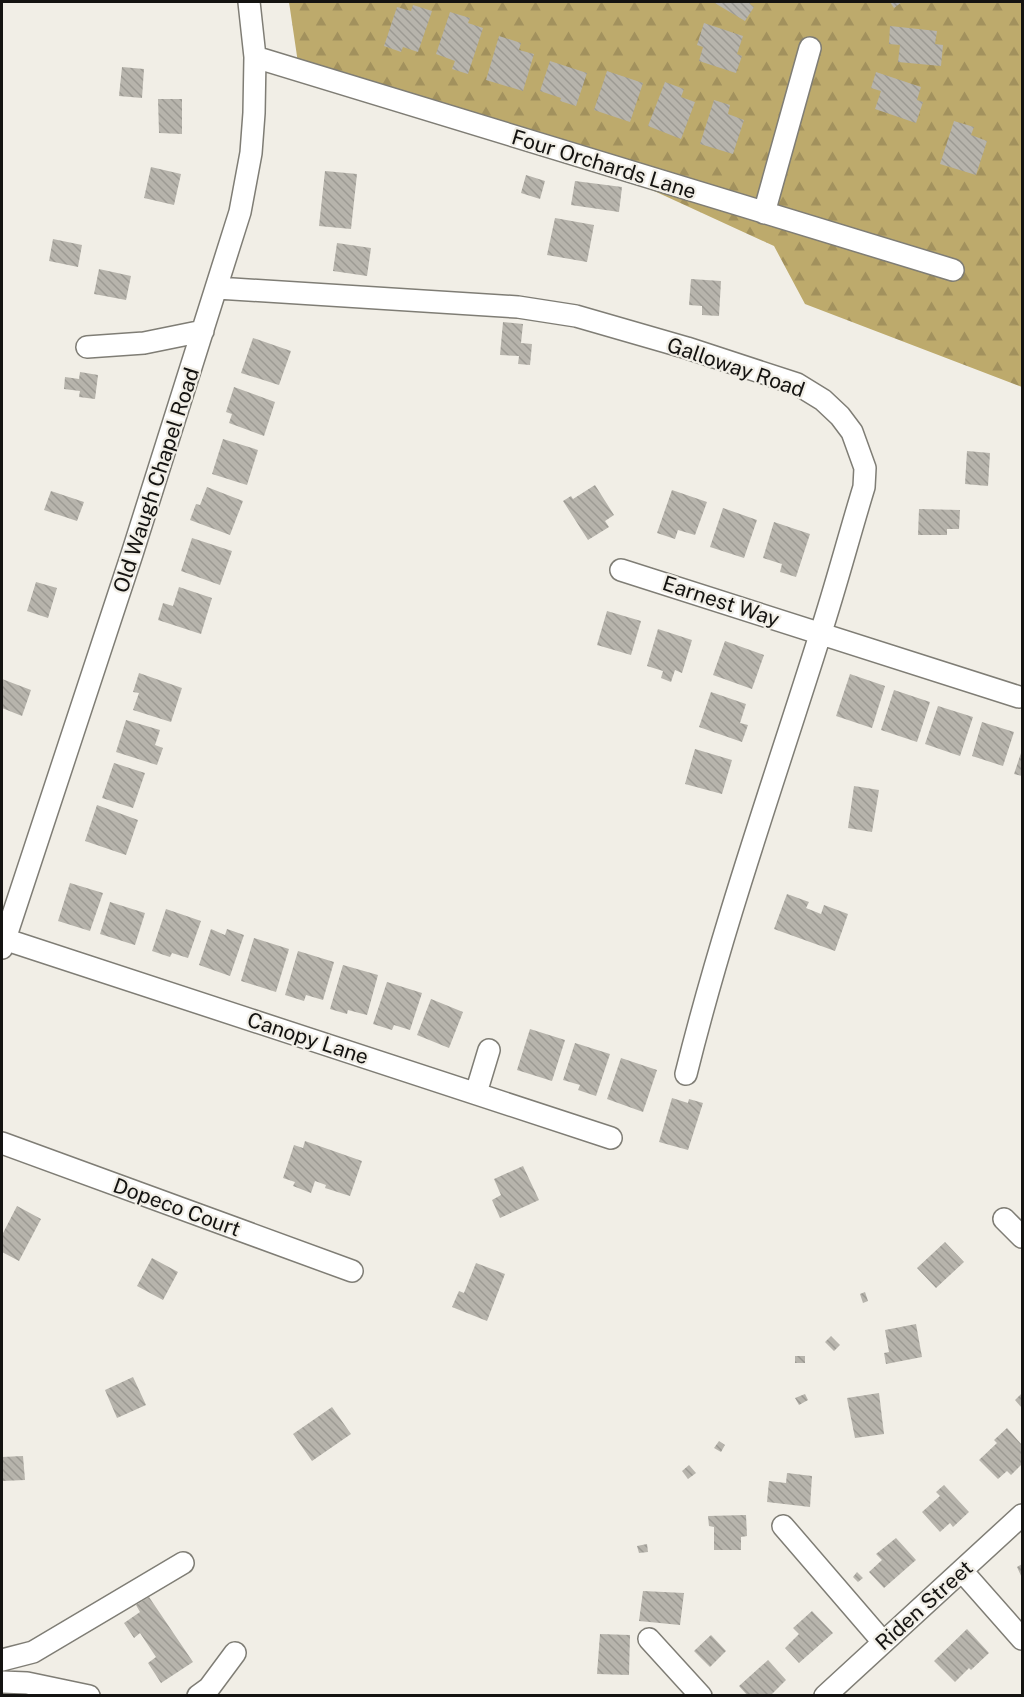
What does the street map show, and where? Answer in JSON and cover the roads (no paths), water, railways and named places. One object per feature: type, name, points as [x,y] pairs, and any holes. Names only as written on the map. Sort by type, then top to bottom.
[{"type":"street","name":"Old Waugh Chapel Road","points":[[3,943],[104,640],[240,212],[251,153],[254,113],[255,57],[249,2]]},
{"type":"street","points":[[764,213],[810,48]]},
{"type":"street","name":"Four Orchards Lane","points":[[255,57],[953,270]]},
{"type":"street","name":"Galloway Road","points":[[217,288],[518,307],[576,316],[687,348],[797,384],[823,400],[840,416],[852,432],[865,468],[864,487],[821,633],[752,841],[710,982],[686,1074]]},
{"type":"street","points":[[87,347],[144,343],[203,331]]},
{"type":"street","name":"Earnest Way","points":[[621,570],[1019,697]]},
{"type":"street","name":"Canopy Lane","points":[[3,943],[611,1137]]},
{"type":"street","points":[[476,1094],[489,1050]]},
{"type":"street","name":"Dopeco Court","points":[[2,1143],[352,1272]]},
{"type":"street","points":[[1004,1219],[1023,1237]]},
{"type":"street","name":"Riden Street","points":[[825,1695],[1023,1515]]},
{"type":"street","points":[[783,1526],[884,1642]]},
{"type":"street","points":[[2,1660],[33,1652],[183,1563]]},
{"type":"street","points":[[962,1571],[1023,1639]]},
{"type":"street","points":[[649,1639],[701,1695]]},
{"type":"street","points":[[198,1695],[209,1688],[235,1653]]},
{"type":"street","points":[[2,1682],[27,1683],[89,1695]]}]
